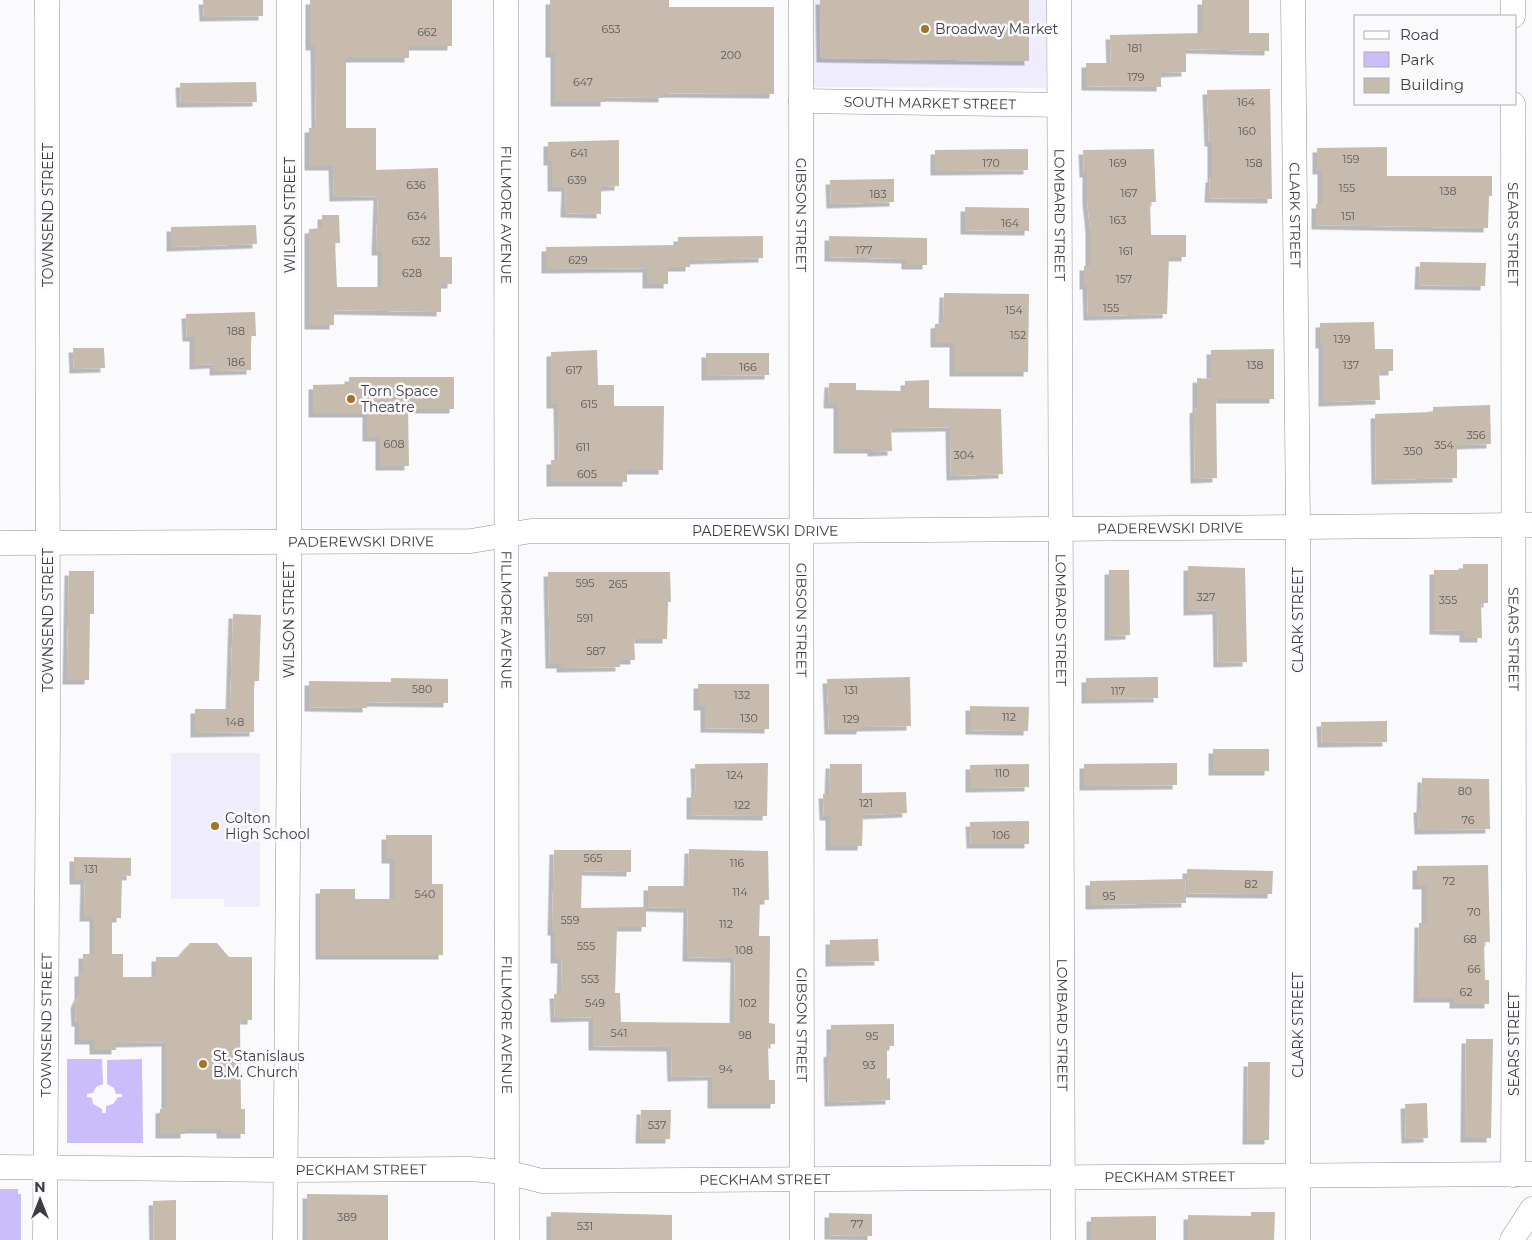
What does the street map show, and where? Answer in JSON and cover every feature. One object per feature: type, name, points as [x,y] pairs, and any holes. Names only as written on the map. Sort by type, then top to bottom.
[{"type":"street","name":"TOWNSEND STREET","points":[[46,1240],[47,0]]},
{"type":"street","name":"WILSON STREET","points":[[285,1240],[289,722],[289,0]]},
{"type":"street","name":"FILLMORE AVENUE","points":[[506,0],[507,1240]]},
{"type":"street","name":"GIBSON STREET","points":[[800,0],[802,1240]]},
{"type":"street","name":"LOMBARD STREET","points":[[1059,0],[1063,1240]]},
{"type":"street","name":"CLARK STREET","points":[[1293,0],[1298,527],[1298,1240]]},
{"type":"street","points":[[1512,0],[1512,15]]},
{"type":"street","name":"SOUTH MARKET STREET","points":[[801,101],[1059,105]]},
{"type":"street","name":"SEARS STREET","points":[[1512,105],[1522,525],[1514,920],[1522,1175]]},
{"type":"street","name":"PADEREWSKI DRIVE","points":[[0,543],[471,541],[531,531],[802,531],[1522,525]]},
{"type":"street","name":"PECKHAM STREET","points":[[0,1167],[286,1170],[469,1169],[507,1172],[542,1181],[1522,1175]]},
{"type":"street","points":[[1512,1240],[1532,1209]]},
{"type":"shaded area","name":"Broadway Market","points":[[811,0],[1046,0],[1046,88],[812,87]]},
{"type":"shaded area","name":"Colton High School","points":[[171,753],[260,753],[260,907],[224,907],[224,899],[171,899]]},
{"type":"green space","points":[[67,1059],[102,1059],[103,1084],[96,1087],[93,1093],[87,1094],[87,1097],[92,1098],[93,1104],[102,1109],[102,1113],[106,1113],[106,1106],[113,1104],[118,1097],[122,1097],[122,1094],[116,1094],[114,1088],[107,1084],[107,1060],[142,1059],[143,1143],[67,1143]]},
{"type":"green space","points":[[0,1189],[18,1189],[18,1194],[21,1194],[21,1240],[0,1240]]},
{"type":"building","points":[[203,0],[263,0],[263,16],[204,17]]},
{"type":"building","points":[[310,0],[452,0],[452,46],[409,46],[409,58],[346,58],[346,128],[376,128],[376,170],[438,168],[440,257],[452,257],[452,284],[441,284],[441,312],[334,310],[334,325],[309,325],[309,229],[322,228],[322,215],[339,215],[340,243],[335,243],[337,287],[382,287],[382,251],[376,251],[378,196],[334,197],[333,166],[309,166],[309,128],[316,128],[315,46],[310,46]]},
{"type":"building","points":[[550,0],[669,0],[669,7],[774,7],[774,94],[663,93],[663,98],[605,97],[605,102],[555,102],[555,53],[550,53]]},
{"type":"building","name":"Broadway Market","points":[[820,0],[1029,0],[1029,61],[821,58]]},
{"type":"building","points":[[1202,0],[1249,0],[1249,33],[1269,33],[1269,51],[1186,49],[1186,72],[1161,73],[1161,87],[1086,86],[1086,63],[1111,63],[1110,35],[1202,33]]},
{"type":"building","points":[[256,82],[257,102],[181,103],[180,83]]},
{"type":"building","points":[[1270,89],[1272,199],[1209,198],[1210,178],[1212,178],[1212,142],[1209,142],[1207,90]]},
{"type":"building","points":[[619,140],[619,186],[601,187],[601,214],[565,213],[566,187],[552,187],[552,161],[548,161],[548,142]]},
{"type":"building","points":[[1387,147],[1387,176],[1492,176],[1492,196],[1489,196],[1488,228],[1316,225],[1316,204],[1322,204],[1322,170],[1317,170],[1317,148]]},
{"type":"building","points":[[1028,149],[1028,170],[935,171],[935,150]]},
{"type":"building","points":[[1154,149],[1156,202],[1150,202],[1151,235],[1186,235],[1186,257],[1169,257],[1167,314],[1088,316],[1087,285],[1084,285],[1084,266],[1090,266],[1090,228],[1087,173],[1084,173],[1083,150]]},
{"type":"building","points":[[894,179],[894,202],[831,204],[830,180]]},
{"type":"building","points":[[965,207],[1029,208],[1029,231],[965,230]]},
{"type":"building","points":[[256,225],[257,244],[171,247],[171,227]]},
{"type":"building","points":[[763,236],[763,258],[690,260],[690,267],[668,267],[668,284],[647,284],[647,268],[546,269],[546,247],[678,245],[678,237]]},
{"type":"building","points":[[829,236],[927,238],[927,265],[906,265],[906,259],[829,257]]},
{"type":"building","points":[[1420,262],[1486,263],[1485,286],[1419,285]]},
{"type":"building","points":[[944,293],[1029,294],[1028,372],[954,372],[954,343],[935,343],[935,324],[943,323]]},
{"type":"building","points":[[255,312],[256,336],[251,336],[251,370],[214,371],[214,364],[194,365],[194,337],[187,337],[186,314]]},
{"type":"building","points":[[1374,322],[1375,349],[1393,349],[1393,371],[1379,371],[1380,400],[1323,402],[1323,344],[1320,344],[1320,323]]},
{"type":"building","points":[[73,348],[104,348],[105,368],[74,369]]},
{"type":"building","points":[[1274,349],[1274,399],[1216,399],[1217,478],[1195,479],[1194,409],[1197,408],[1197,378],[1211,379],[1211,350]]},
{"type":"building","points":[[597,350],[598,385],[614,385],[614,406],[664,406],[663,470],[627,470],[627,482],[551,482],[551,460],[559,460],[558,404],[551,404],[551,352]]},
{"type":"building","points":[[706,353],[769,353],[769,375],[706,376]]},
{"type":"building","points":[[349,377],[454,377],[454,409],[408,409],[409,466],[380,466],[380,437],[367,437],[367,413],[313,413],[313,385],[349,384]]},
{"type":"building","points":[[929,380],[929,408],[1001,409],[1003,474],[951,476],[950,427],[891,428],[892,451],[872,452],[872,449],[838,449],[838,404],[828,404],[829,383],[856,383],[856,390],[905,391],[905,381]]},
{"type":"building","points":[[1490,405],[1491,444],[1457,445],[1457,478],[1376,480],[1375,414],[1433,412],[1433,407]]},
{"type":"building","points":[[1463,564],[1488,564],[1488,603],[1481,603],[1482,638],[1464,638],[1464,631],[1434,630],[1434,570],[1463,570]]},
{"type":"building","points":[[1188,566],[1245,568],[1247,662],[1218,663],[1217,610],[1188,611]]},
{"type":"building","points":[[1109,570],[1129,570],[1130,635],[1109,636]]},
{"type":"building","points":[[69,571],[94,571],[94,614],[90,614],[89,680],[67,680]]},
{"type":"building","points":[[548,572],[670,572],[671,602],[668,602],[667,639],[634,639],[635,660],[620,660],[620,667],[561,668],[561,664],[550,664]]},
{"type":"building","points":[[233,614],[261,615],[259,681],[254,681],[254,732],[195,733],[195,709],[230,709]]},
{"type":"building","points":[[910,677],[911,726],[861,727],[861,730],[829,730],[827,679]]},
{"type":"building","points":[[1158,677],[1158,698],[1086,699],[1086,678]]},
{"type":"building","points":[[391,678],[448,679],[448,703],[367,702],[367,708],[309,707],[309,681],[391,682]]},
{"type":"building","points":[[698,684],[769,684],[769,729],[705,728],[705,706],[698,706]]},
{"type":"building","points":[[970,706],[1029,707],[1028,731],[970,730]]},
{"type":"building","points":[[1387,721],[1387,742],[1322,743],[1321,722]]},
{"type":"building","points":[[1213,749],[1269,749],[1269,771],[1213,771]]},
{"type":"building","points":[[768,763],[767,816],[691,815],[691,793],[696,793],[695,764]]},
{"type":"building","points":[[1177,763],[1177,785],[1084,786],[1084,764]]},
{"type":"building","points":[[830,764],[862,764],[862,793],[906,792],[907,813],[863,815],[862,846],[830,846],[830,816],[824,816],[823,794],[829,794]]},
{"type":"building","points":[[1029,764],[1029,787],[970,788],[970,765]]},
{"type":"building","points":[[1422,778],[1489,779],[1490,829],[1419,830],[1418,808],[1421,808]]},
{"type":"building","points":[[1029,821],[1029,844],[971,844],[970,822]]},
{"type":"building","points":[[386,835],[432,835],[432,884],[443,884],[443,955],[320,955],[320,889],[355,889],[355,899],[394,899],[394,859],[386,859]]},
{"type":"building","points":[[689,849],[768,851],[769,900],[760,900],[759,936],[770,936],[769,1023],[775,1024],[775,1044],[768,1044],[769,1080],[775,1080],[775,1104],[712,1104],[712,1076],[672,1077],[671,1047],[593,1046],[593,1017],[555,1018],[554,994],[561,994],[562,959],[555,959],[555,931],[552,931],[554,850],[631,850],[631,872],[582,871],[581,908],[646,907],[646,927],[617,927],[615,993],[620,993],[621,1022],[734,1023],[735,958],[687,957],[688,908],[648,907],[648,886],[688,886]]},
{"type":"building","name":"St. Stanislaus B.M. Church","points":[[74,857],[131,858],[131,876],[122,875],[121,918],[112,918],[112,954],[123,954],[123,977],[156,977],[156,957],[178,957],[190,943],[217,943],[229,957],[252,957],[252,1020],[240,1020],[241,1109],[245,1109],[245,1134],[221,1134],[221,1129],[185,1129],[185,1134],[160,1134],[160,1109],[166,1108],[166,1042],[116,1043],[116,1050],[94,1050],[94,1040],[79,1040],[79,1022],[76,1022],[75,1004],[79,995],[79,972],[83,972],[83,954],[94,954],[94,917],[84,917],[85,880],[74,880]]},
{"type":"building","points":[[1488,865],[1490,942],[1484,942],[1485,980],[1489,980],[1489,1004],[1454,1004],[1454,998],[1418,998],[1419,923],[1426,923],[1426,885],[1417,885],[1417,866]]},
{"type":"building","points":[[1187,869],[1273,871],[1272,894],[1187,893]]},
{"type":"building","points":[[1185,879],[1186,903],[1090,905],[1090,881]]},
{"type":"building","points":[[878,939],[879,961],[830,962],[830,940]]},
{"type":"building","points":[[894,1024],[894,1046],[887,1046],[887,1079],[890,1078],[890,1100],[829,1102],[828,1053],[831,1052],[831,1025]]},
{"type":"building","points":[[1466,1039],[1493,1039],[1491,1138],[1465,1138]]},
{"type":"building","points":[[1248,1062],[1270,1062],[1269,1140],[1247,1140]]},
{"type":"building","points":[[1427,1103],[1428,1138],[1406,1139],[1405,1104]]},
{"type":"building","points":[[641,1110],[671,1110],[670,1139],[640,1139]]},
{"type":"building","points":[[307,1194],[388,1195],[388,1240],[307,1240]]},
{"type":"building","points":[[176,1200],[176,1240],[154,1240],[153,1201]]},
{"type":"building","points":[[551,1212],[672,1215],[672,1240],[551,1240]]},
{"type":"building","points":[[1251,1212],[1275,1212],[1274,1240],[1188,1240],[1188,1215],[1251,1216]]},
{"type":"building","points":[[829,1213],[872,1214],[872,1236],[829,1235]]},
{"type":"building","points":[[1156,1216],[1156,1240],[1091,1240],[1091,1217]]},
{"type":"place","name":"Broadway Market","points":[[925,29]]},
{"type":"place","name":"Torn Space Theatre","points":[[351,399]]},
{"type":"place","name":"Colton High School","points":[[215,826]]},
{"type":"place","name":"St. Stanislaus B.M. Church","points":[[203,1064]]}]
